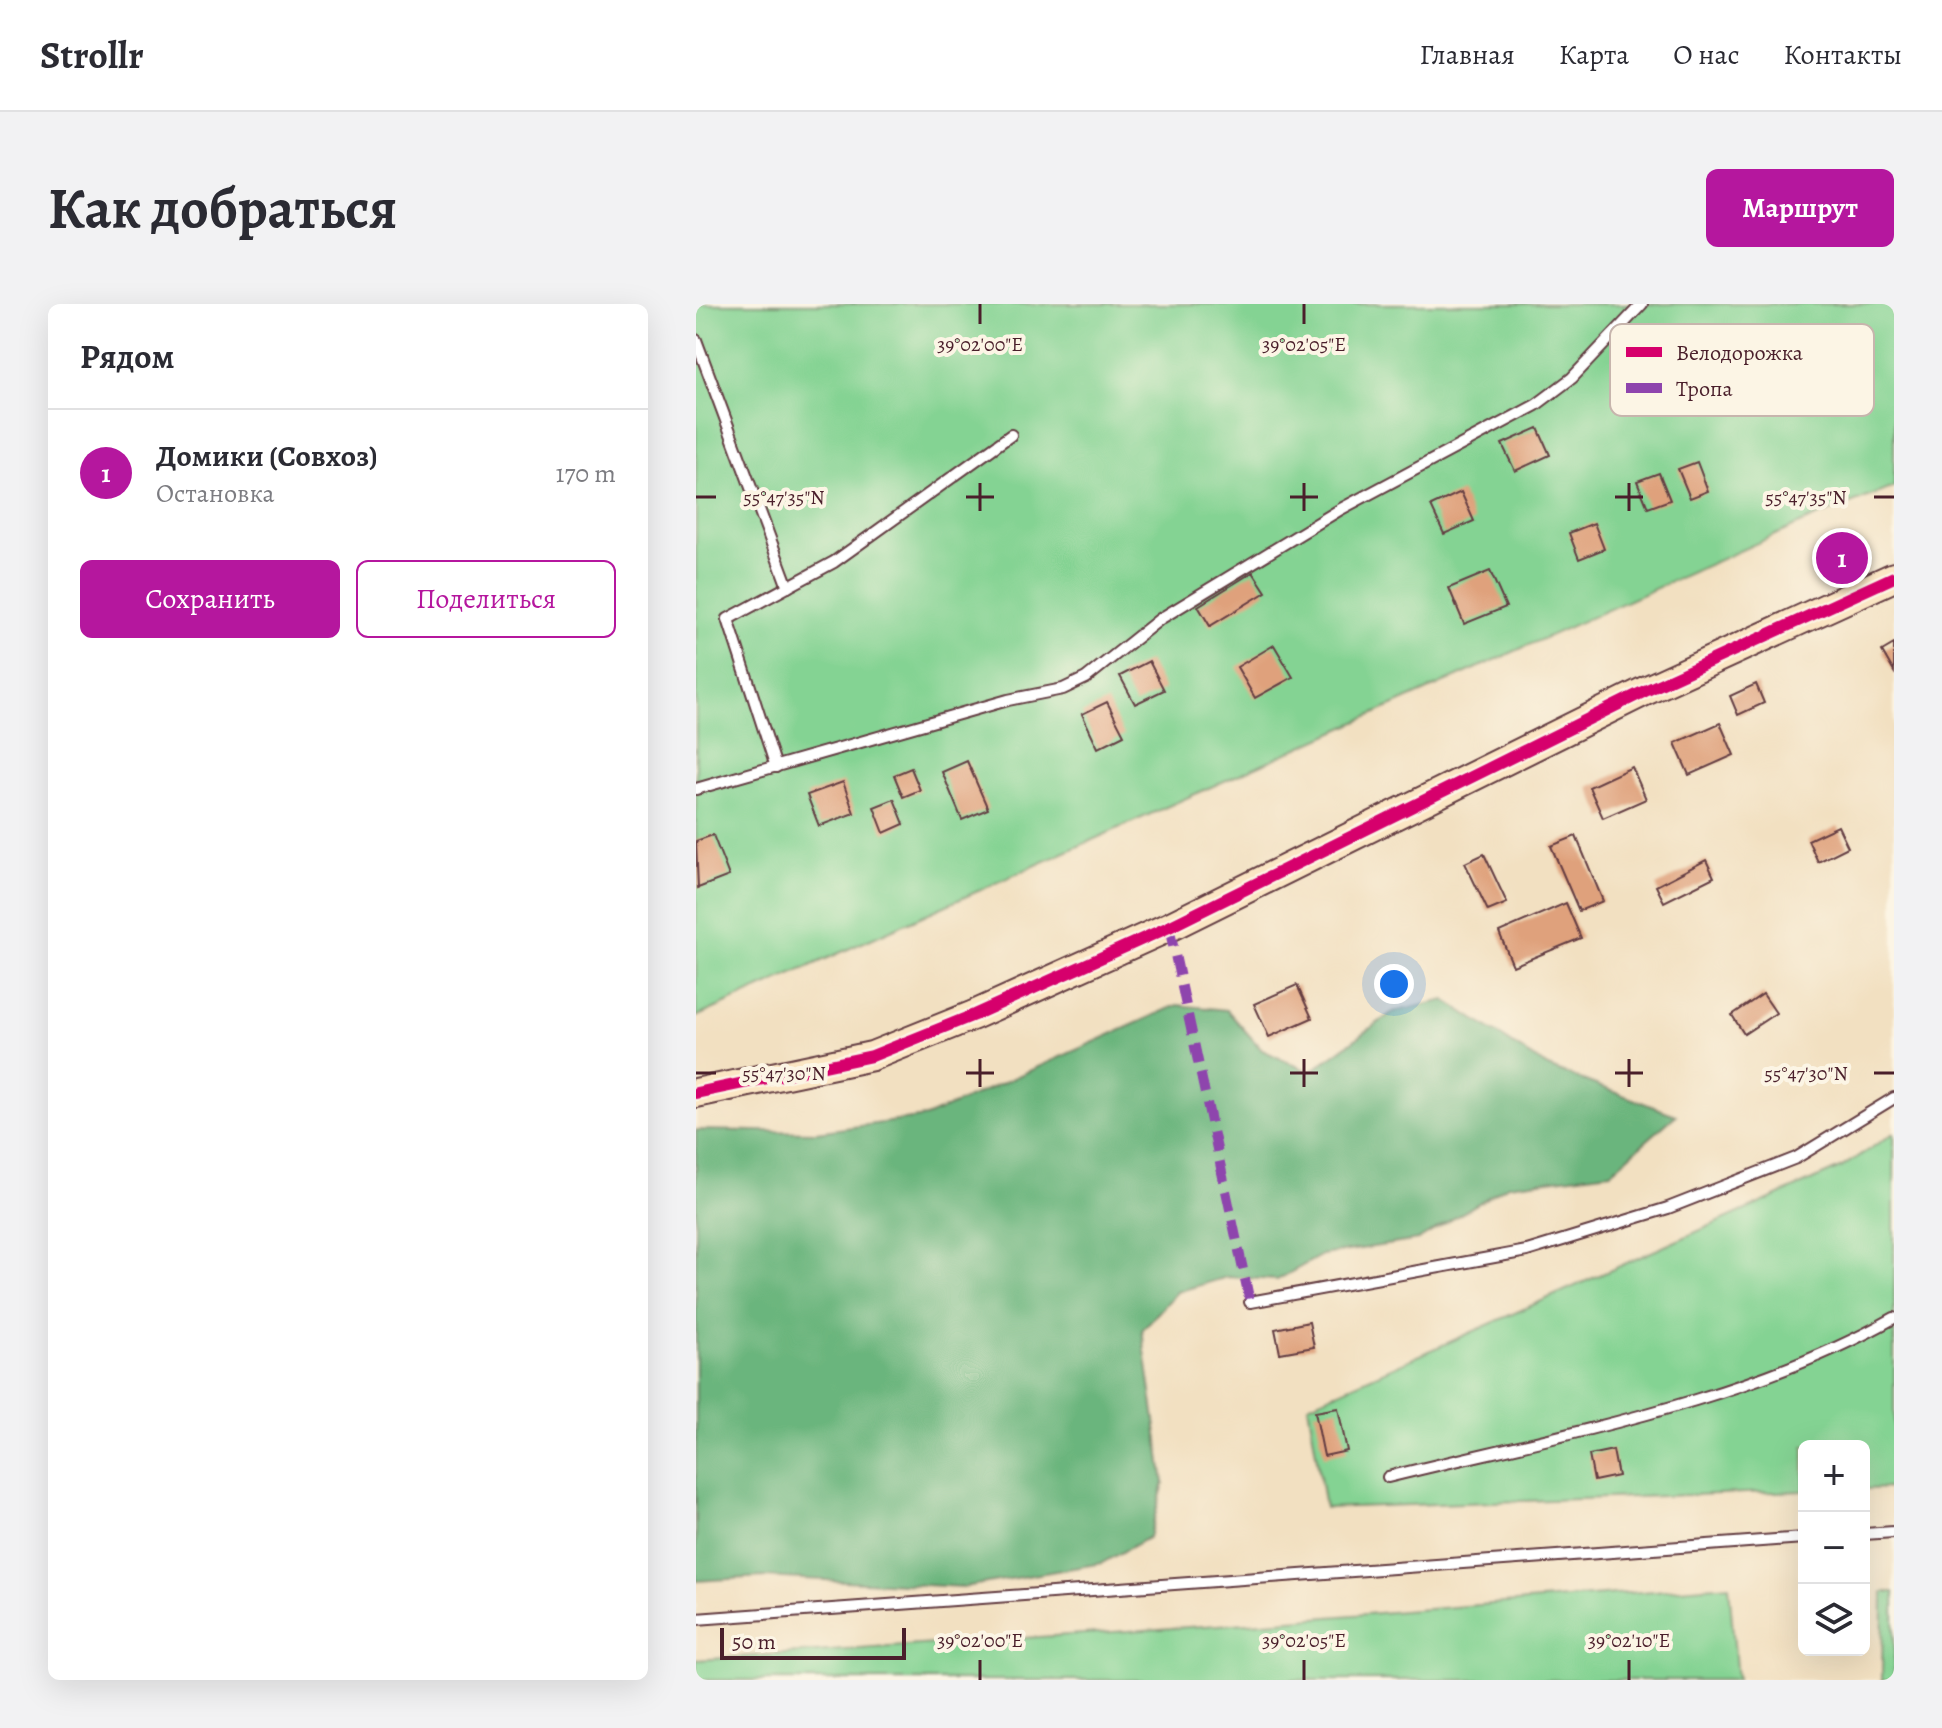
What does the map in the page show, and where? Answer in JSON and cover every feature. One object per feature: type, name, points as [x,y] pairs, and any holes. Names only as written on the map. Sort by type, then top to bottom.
[{"type":"street","points":[[696,1093],[872,1056],[974,1015],[1169,927],[1645,691],[1894,577]]},
{"type":"lane","points":[[1623,324],[1642,304]]},
{"type":"lane","points":[[696,789],[1008,700],[1063,689],[1086,678],[1160,619],[1302,533],[1536,405],[1572,378],[1610,338]]},
{"type":"lane","points":[[696,340],[788,587]]},
{"type":"lane","points":[[776,767],[728,619],[834,562],[1011,435]]},
{"type":"lane","points":[[1250,1302],[1527,1251],[1668,1208],[1796,1158],[1894,1098]]},
{"type":"lane","points":[[1388,1477],[1648,1413],[1808,1361],[1894,1318]]},
{"type":"lane","points":[[1870,1534],[1894,1532]]},
{"type":"lane","points":[[696,1619],[1798,1538]]},
{"type":"green space","points":[[696,304],[1894,304],[1894,487],[1811,519],[696,1017]]},
{"type":"green space","points":[[1445,1000],[1548,1067],[1676,1115],[1611,1172],[1508,1185],[1418,1240],[1322,1255],[1277,1280],[1227,1277],[1177,1292],[1142,1330],[1164,1483],[1149,1537],[1102,1563],[964,1587],[764,1577],[696,1581],[696,1130],[816,1132],[926,1117],[1177,1005],[1227,1010],[1262,1050],[1310,1072],[1393,1012]]},
{"type":"green space","points":[[1894,1133],[1894,1488],[1870,1489],[1870,1440],[1798,1440],[1798,1491],[1325,1508],[1308,1405],[1842,1167]]},
{"type":"green space","points":[[1729,1585],[1737,1680],[696,1680],[696,1660],[1278,1621]]},
{"type":"green space","points":[[1883,1592],[1894,1592],[1894,1680],[1882,1680]]},
{"type":"building","points":[[1538,428],[1550,455],[1515,471],[1502,444]]},
{"type":"building","points":[[1697,462],[1708,491],[1690,498],[1678,469]]},
{"type":"building","points":[[1659,473],[1670,500],[1648,508],[1637,481]]},
{"type":"building","points":[[1461,492],[1474,521],[1444,534],[1431,506]]},
{"type":"building","points":[[1594,523],[1604,549],[1579,559],[1569,533]]},
{"type":"building","points":[[1490,571],[1506,607],[1464,624],[1449,588]]},
{"type":"building","points":[[1253,572],[1266,592],[1210,626],[1198,606]]},
{"type":"building","points":[[1894,644],[1894,672],[1882,651]]},
{"type":"building","points":[[1274,645],[1293,677],[1255,698],[1237,667]]},
{"type":"building","points":[[1149,661],[1164,690],[1135,704],[1120,676]]},
{"type":"building","points":[[1756,684],[1764,703],[1738,715],[1730,696]]},
{"type":"building","points":[[1107,702],[1124,735],[1098,748],[1082,714]]},
{"type":"building","points":[[1720,723],[1734,755],[1689,775],[1675,743]]},
{"type":"building","points":[[967,761],[988,809],[962,820],[942,772]]},
{"type":"building","points":[[1632,767],[1646,799],[1603,818],[1589,787]]},
{"type":"building","points":[[911,768],[920,790],[903,797],[894,775]]},
{"type":"building","points":[[843,782],[854,813],[819,826],[807,795]]},
{"type":"building","points":[[894,799],[904,824],[884,833],[874,807]]},
{"type":"building","points":[[1838,826],[1848,847],[1818,862],[1808,840]]},
{"type":"building","points":[[713,835],[729,876],[698,888],[696,841]]},
{"type":"building","points":[[1576,836],[1603,901],[1579,911],[1551,846]]},
{"type":"building","points":[[1484,854],[1507,903],[1488,911],[1465,863]]},
{"type":"building","points":[[1706,860],[1714,877],[1664,902],[1656,886]]},
{"type":"building","points":[[1566,903],[1581,938],[1513,966],[1499,932]]},
{"type":"building","points":[[1297,985],[1312,1018],[1269,1037],[1254,1004]]},
{"type":"building","points":[[1763,994],[1776,1013],[1744,1034],[1732,1015]]},
{"type":"building","points":[[1309,1322],[1314,1347],[1280,1353],[1275,1329]]},
{"type":"building","points":[[1338,1408],[1347,1451],[1324,1456],[1315,1412]]},
{"type":"building","points":[[1613,1450],[1618,1476],[1594,1481],[1589,1455]]},
{"type":"marked path","points":[[1169,927],[1250,1302]]},
{"type":"cycle path","points":[[696,1093],[872,1056],[974,1015],[1169,927],[1645,691],[1894,577]]},
{"type":"place","name":"Домики (Совхоз)","points":[[1842,558]]}]
